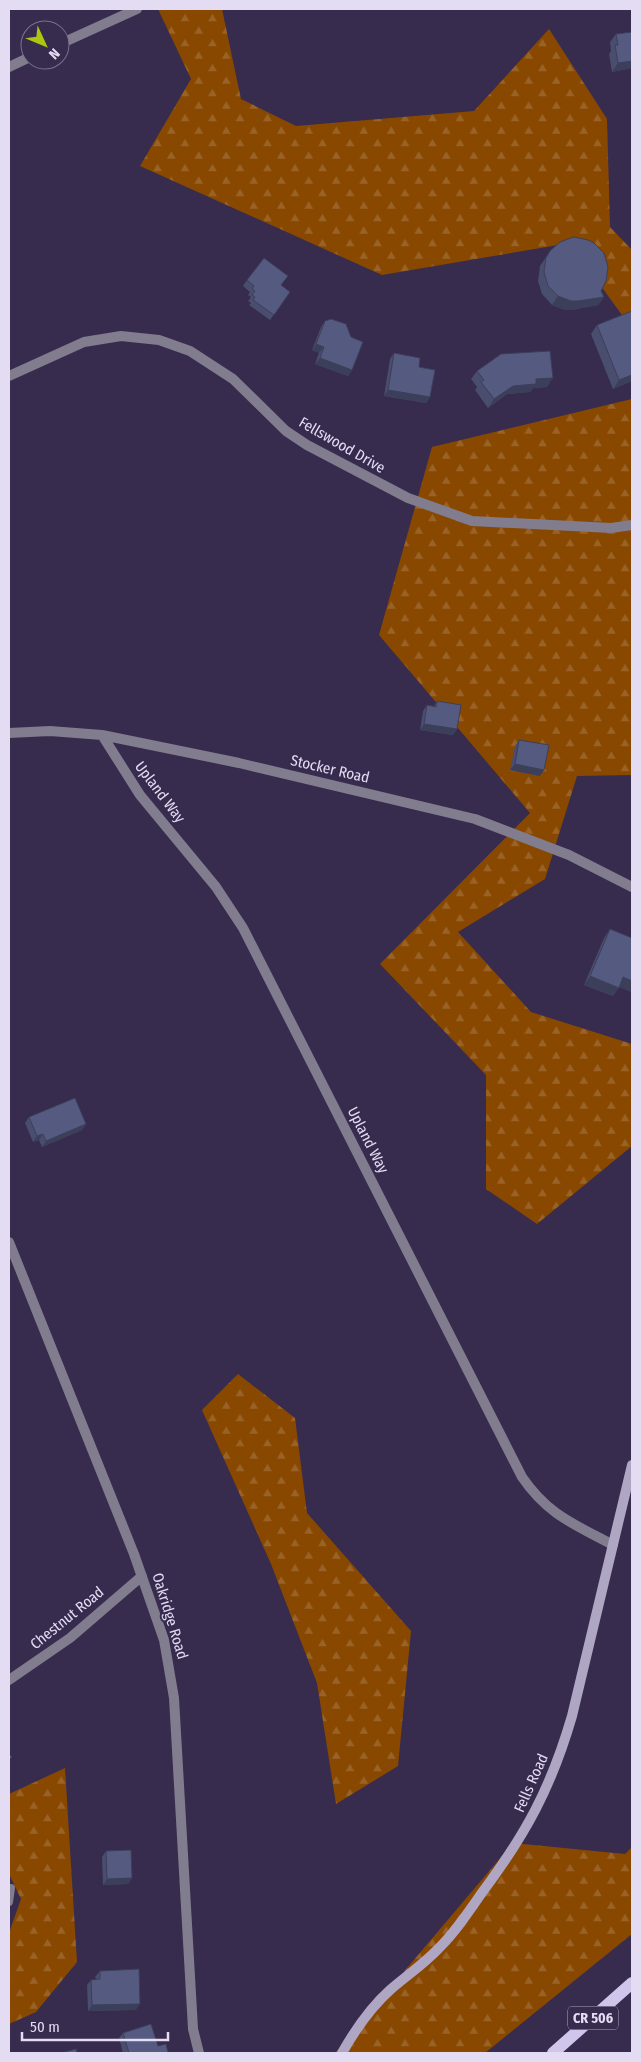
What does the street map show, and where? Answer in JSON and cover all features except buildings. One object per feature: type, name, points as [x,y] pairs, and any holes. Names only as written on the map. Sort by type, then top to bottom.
[{"type":"main road","name":"CR 506","points":[[553,2053],[632,1984]]},
{"type":"street","points":[[70,39],[137,9]]},
{"type":"street","name":"Fellswood Drive","points":[[9,376],[84,342],[121,336],[159,340],[190,351],[233,379],[280,425],[307,446],[408,498],[472,521],[611,528],[632,525]]},
{"type":"street","name":"Stocker Road","points":[[9,733],[50,731],[102,735],[248,766],[475,819],[569,855],[632,887]]},
{"type":"street","name":"Upland Way","points":[[102,735],[140,795],[216,887],[243,928],[522,1477],[532,1492],[561,1518],[613,1545]]},
{"type":"street","name":"Oakridge Road","points":[[9,1242],[142,1576],[164,1640],[174,1698],[193,2029],[199,2053]]},
{"type":"street","name":"Fells Road","points":[[342,2053],[355,2031],[371,2010],[389,1991],[425,1962],[453,1932],[504,1864],[533,1818],[555,1769],[567,1734],[632,1465]]},
{"type":"street","name":"Chestnut Road","points":[[9,1680],[70,1638],[142,1576]]},
{"type":"lane","points":[[9,1902],[11,1888]]},
{"type":"green space","points":[[158,9],[222,9],[241,99],[296,126],[474,111],[549,29],[607,119],[610,227],[632,250],[632,329],[570,243],[382,275],[140,166],[191,79]]},
{"type":"green space","points":[[632,399],[632,775],[577,776],[545,879],[458,932],[531,1012],[632,1044],[632,1146],[537,1224],[486,1189],[486,1075],[380,964],[530,813],[379,635],[432,447]]},
{"type":"green space","points":[[238,1374],[295,1418],[307,1513],[411,1631],[398,1766],[336,1804],[317,1683],[271,1564],[202,1410]]},
{"type":"green space","points":[[65,1768],[77,1962],[36,2012],[9,2024],[9,1933],[21,1899],[9,1874],[9,1794]]},
{"type":"green space","points":[[513,1843],[625,1854],[632,1847],[632,1934],[485,2053],[335,2053]]}]
